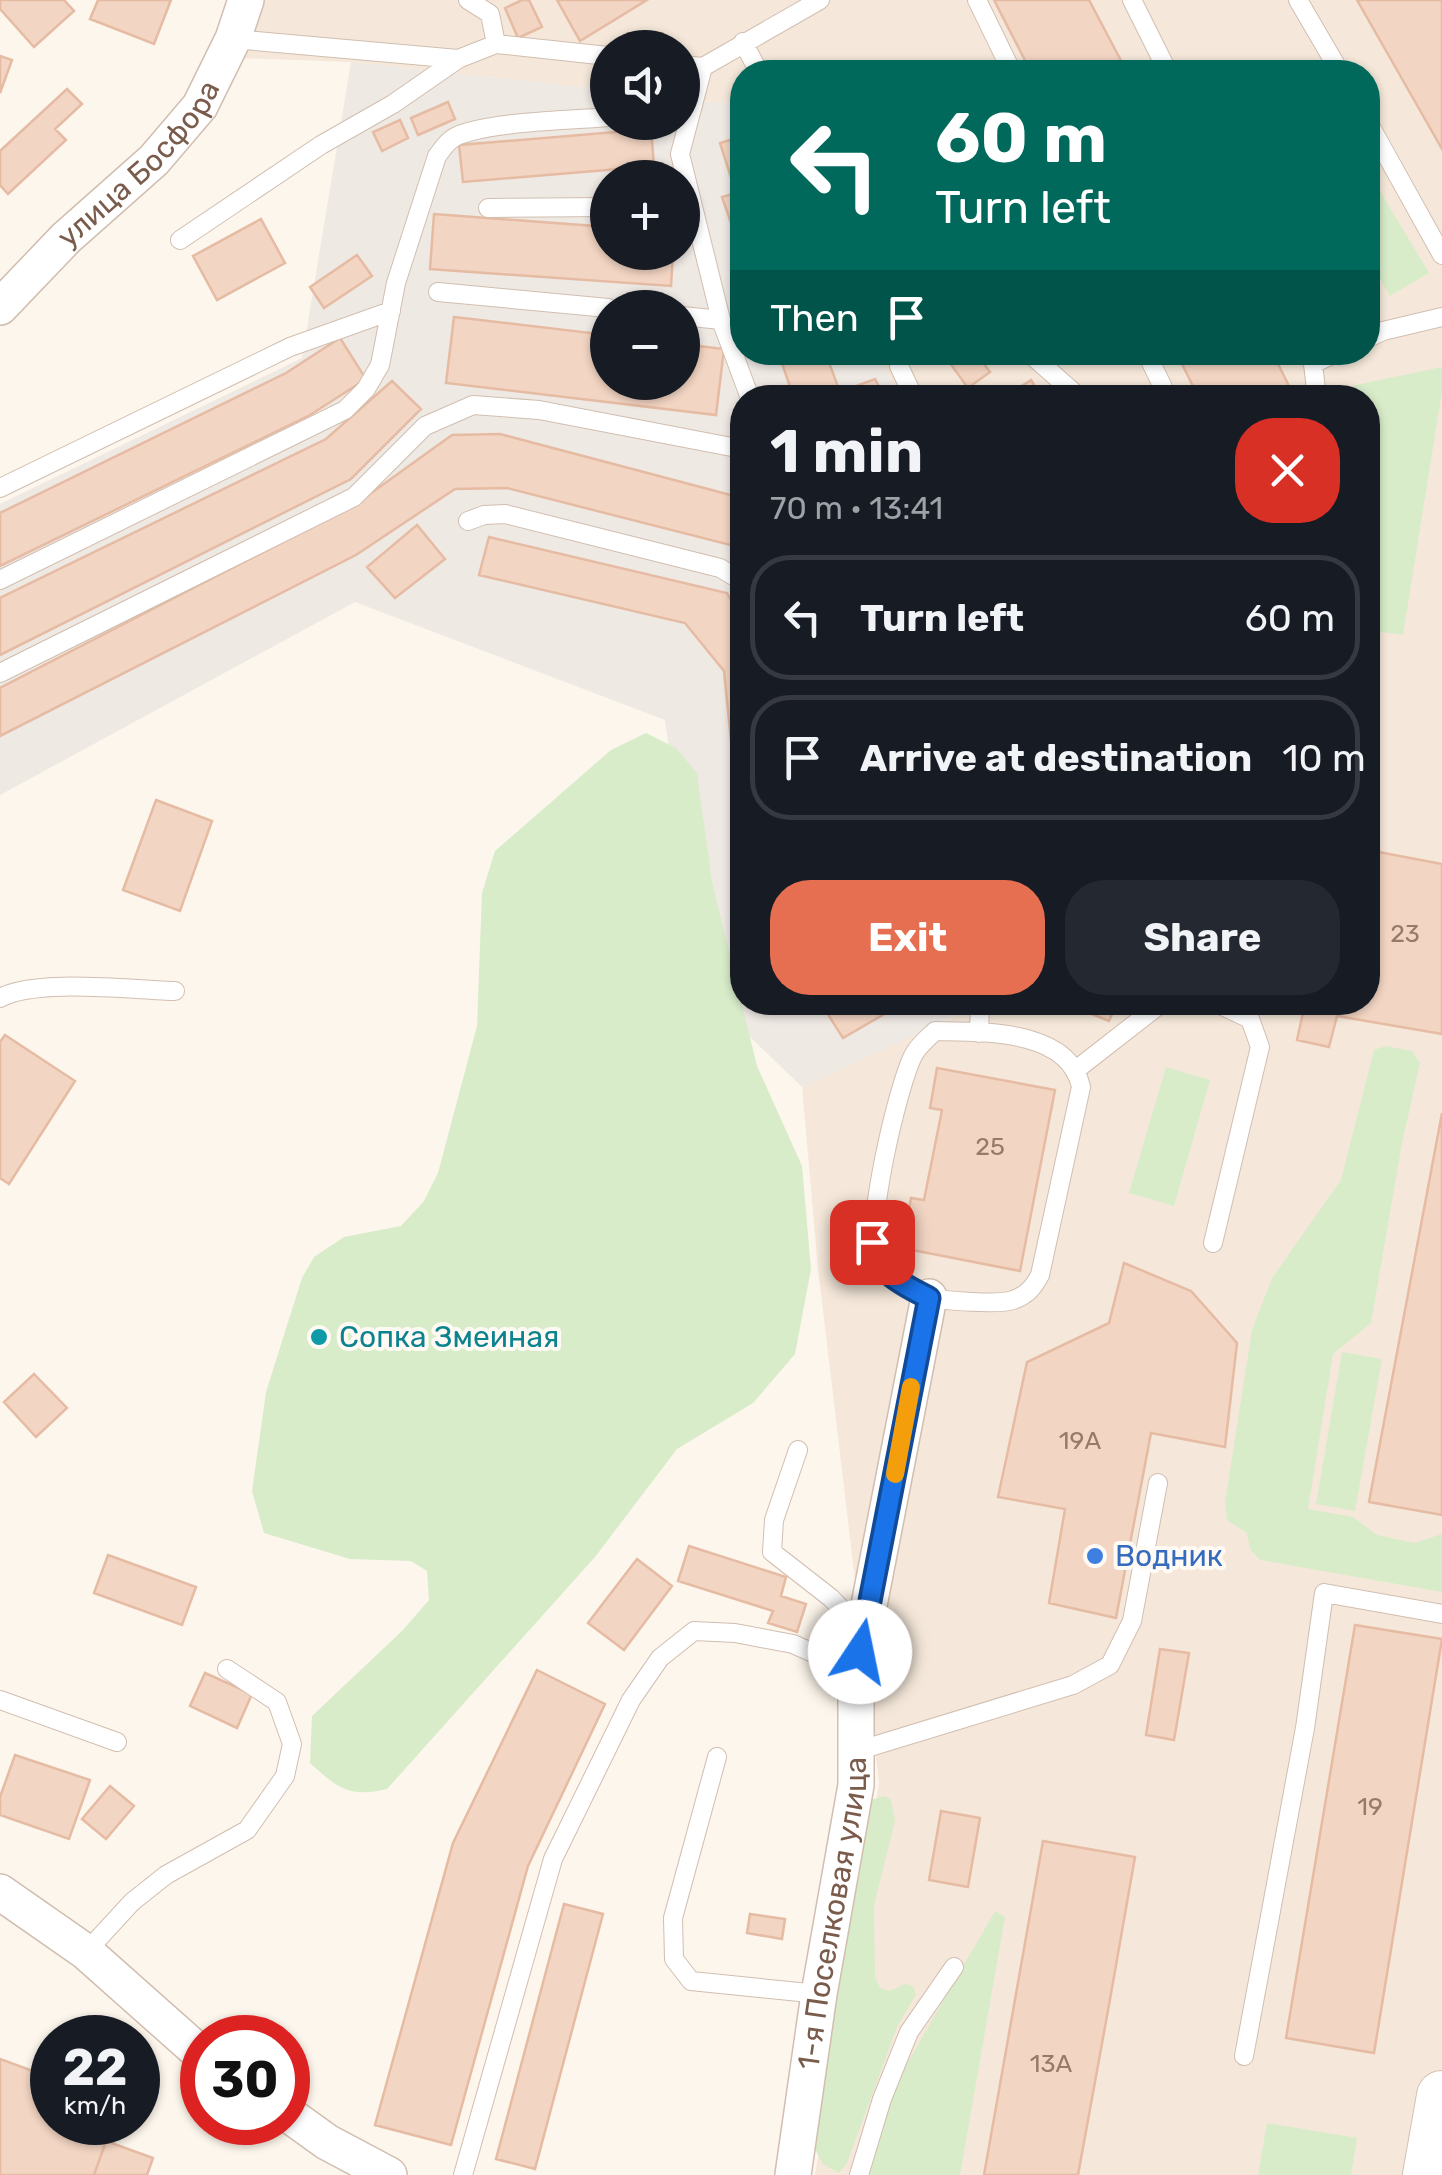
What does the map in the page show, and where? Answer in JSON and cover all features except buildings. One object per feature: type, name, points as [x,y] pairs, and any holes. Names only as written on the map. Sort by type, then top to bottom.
[{"type":"main road","points":[[1428,2175],[1442,2096]]},
{"type":"street","name":"улица Босфора","points":[[0,306],[66,238],[154,160],[200,106],[233,39],[246,0]]},
{"type":"street","name":"1-я Поселковая улица","points":[[792,2175],[856,1785],[856,1672],[929,1298]]},
{"type":"street","points":[[0,1892],[86,1952],[180,2035]]},
{"type":"street","points":[[310,2130],[389,2175]]},
{"type":"lane","points":[[468,0],[490,14],[496,44]]},
{"type":"lane","points":[[700,75],[703,67],[743,42],[820,0]]},
{"type":"lane","points":[[978,0],[1006,60]]},
{"type":"lane","points":[[1132,0],[1162,60]]},
{"type":"lane","points":[[1298,0],[1333,60]]},
{"type":"lane","points":[[233,39],[458,59]]},
{"type":"lane","points":[[743,42],[753,60]]},
{"type":"lane","points":[[180,240],[458,59],[496,44],[590,54]]},
{"type":"lane","points":[[0,580],[346,410],[380,365],[396,283],[437,156],[448,141],[500,128],[590,118]]},
{"type":"lane","points":[[1380,144],[1442,255]]},
{"type":"lane","points":[[488,208],[590,207]]},
{"type":"lane","points":[[700,249],[730,342]]},
{"type":"lane","points":[[438,292],[590,306]]},
{"type":"lane","points":[[0,488],[290,347],[391,312]]},
{"type":"lane","points":[[1380,332],[1442,317]]},
{"type":"lane","points":[[700,318],[722,320]]},
{"type":"lane","points":[[1043,365],[1065,385]]},
{"type":"lane","points":[[899,366],[908,385]]},
{"type":"lane","points":[[0,672],[354,497],[426,426],[473,405],[539,410],[730,448]]},
{"type":"lane","points":[[468,522],[484,515],[505,514],[730,573]]},
{"type":"lane","points":[[0,998],[12,991],[41,988],[175,992]]},
{"type":"lane","points":[[979,1033],[980,1015]]},
{"type":"lane","points":[[1078,1069],[1147,1015]]},
{"type":"lane","points":[[1213,1242],[1260,1047],[1250,1019],[1242,1015]]},
{"type":"lane","points":[[935,1032],[979,1033],[1038,1041],[1078,1069],[1081,1087],[1040,1275],[1031,1292],[1010,1302],[929,1298],[892,1279],[877,1262],[872,1242],[878,1194],[903,1078],[916,1049],[935,1032]]},
{"type":"lane","points":[[798,1450],[774,1520],[772,1552],[831,1598],[864,1632]]},
{"type":"lane","points":[[857,1751],[1073,1685],[1110,1665],[1132,1621],[1158,1483]]},
{"type":"lane","points":[[1244,2056],[1305,1728],[1324,1593],[1442,1614]]},
{"type":"lane","points":[[464,2175],[554,1859],[631,1700],[660,1658],[694,1632],[735,1632],[793,1644],[856,1672]]},
{"type":"lane","points":[[86,1952],[132,1902],[166,1876],[247,1830],[286,1776],[292,1744],[277,1702],[228,1669]]},
{"type":"lane","points":[[0,1700],[116,1742]]},
{"type":"lane","points":[[718,1757],[673,1918],[674,1959],[691,1981],[819,1994]]},
{"type":"lane","points":[[859,2175],[882,2100],[909,2032],[954,1967]]},
{"type":"shaded area","points":[[259,0],[1442,0],[1442,2175],[815,2175],[879,1783],[818,1268],[802,1087],[958,1015],[1380,1015],[1380,385],[893,385],[883,365],[1380,365],[1380,60],[730,60],[730,104],[700,101],[700,30],[590,30],[590,88],[351,62],[238,58]]},
{"type":"shaded area","points":[[351,62],[590,88],[590,140],[700,140],[700,101],[730,104],[730,365],[883,365],[893,385],[730,385],[730,1015],[958,1015],[802,1087],[700,989],[665,720],[355,602],[0,795],[0,504],[302,358]]},
{"type":"green space","points":[[1380,191],[1429,273],[1390,296],[1380,279]]},
{"type":"green space","points":[[1442,367],[1442,391],[1403,635],[1380,632],[1380,385],[1356,385]]},
{"type":"green space","points":[[646,733],[676,748],[697,773],[712,882],[730,956],[730,1015],[745,1015],[757,1066],[802,1166],[811,1269],[795,1354],[753,1403],[677,1449],[595,1557],[387,1789],[344,1789],[310,1763],[312,1716],[402,1631],[429,1600],[427,1571],[411,1561],[350,1559],[264,1533],[252,1491],[266,1392],[302,1278],[314,1257],[344,1237],[401,1226],[424,1201],[438,1173],[477,1026],[482,893],[495,851],[611,750]]},
{"type":"green space","points":[[1386,1046],[1412,1051],[1420,1063],[1371,1323],[1333,1354],[1308,1509],[1353,1517],[1377,1535],[1414,1543],[1442,1534],[1442,1592],[1260,1560],[1250,1549],[1247,1533],[1227,1520],[1225,1502],[1252,1330],[1272,1278],[1341,1180],[1374,1050]]},
{"type":"green space","points":[[1166,1067],[1210,1080],[1174,1206],[1129,1193]]},
{"type":"green space","points":[[1342,1352],[1382,1359],[1355,1511],[1316,1504]]},
{"type":"green space","points":[[885,1796],[891,1800],[895,1821],[874,1905],[875,1977],[880,1988],[890,1991],[905,1984],[913,1986],[916,1994],[897,2027],[847,2163],[839,2173],[823,2164],[812,2144],[870,1800]]},
{"type":"green space","points":[[995,1911],[1005,1917],[960,2175],[868,2175],[896,2083]]},
{"type":"green space","points":[[1267,2123],[1357,2138],[1351,2175],[1258,2175]]},
{"type":"slow traffic","points":[[895,1474],[911,1387]]},
{"type":"place","name":"Сопка Змеиная","points":[[319,1337]]},
{"type":"place","name":"Водник","points":[[1095,1556]]},
{"type":"route","points":[[860,1652],[929,1298],[892,1279],[877,1262],[872,1242]]}]
